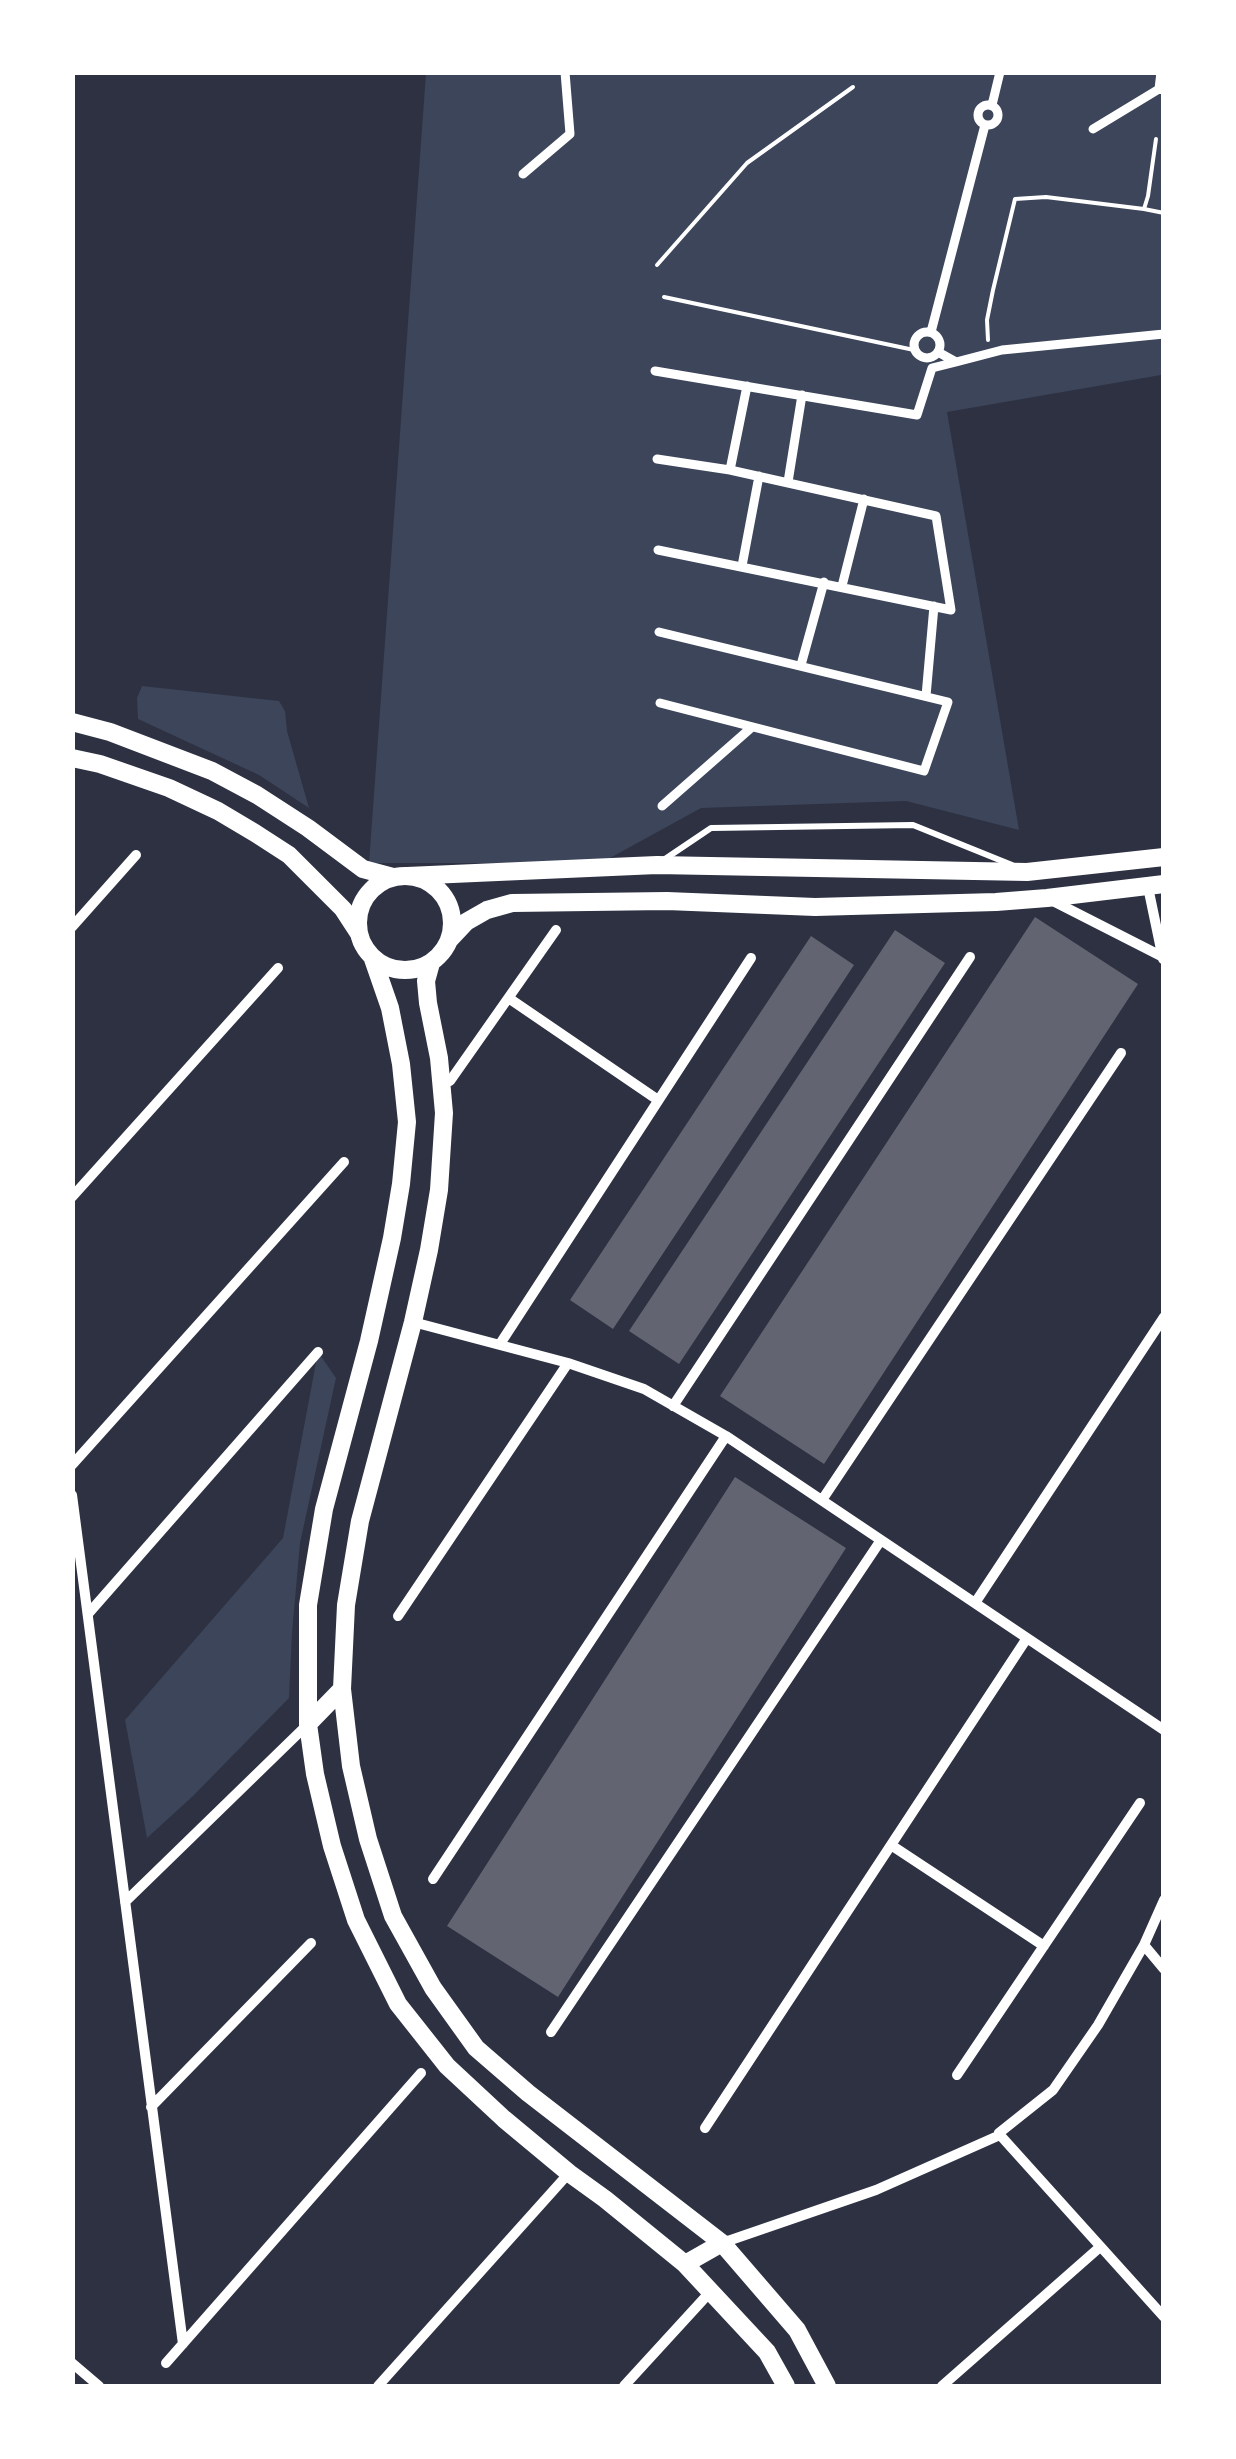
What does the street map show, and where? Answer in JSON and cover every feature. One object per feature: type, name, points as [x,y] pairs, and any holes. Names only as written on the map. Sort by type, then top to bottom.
[{"type":"main road","points":[[72,722],[110,732],[212,772],[282,812],[363,869],[421,878],[443,895],[450,908],[450,939]]},
{"type":"main road","points":[[72,758],[169,788],[255,833],[288,855],[343,909],[358,932]]},
{"type":"main road","points":[[786,2386],[767,2352],[685,2264],[568,2173],[447,2066],[398,2004],[356,1920],[332,1846],[308,1724],[308,1605],[324,1510],[392,1238],[407,1122],[390,1008],[372,959],[363,947],[357,917],[369,891],[380,882],[400,876],[656,865],[1027,872],[1164,857]]},
{"type":"main road","points":[[372,959],[386,968],[417,970],[442,953],[466,922],[487,910],[512,903],[667,901],[815,907],[1048,898],[1156,886],[1144,860]]},
{"type":"main road","points":[[431,963],[426,992],[439,1058],[444,1113],[439,1190],[413,1322],[360,1521],[346,1605],[342,1690],[351,1766],[368,1839],[393,1916],[432,1988],[476,2048],[722,2244],[797,2330],[827,2386]]},
{"type":"main road","points":[[308,1724],[342,1690]]},
{"type":"main road","points":[[685,2264],[722,2244]]},
{"type":"street","points":[[523,174],[570,134],[564,72]]},
{"type":"street","points":[[930,332],[985,125],[994,124],[998,118],[998,110],[992,105],[1000,72]]},
{"type":"street","points":[[1092,129],[1161,90],[1161,72]]},
{"type":"street","points":[[930,332],[939,340],[938,352],[927,359],[919,356],[914,350],[916,337],[930,332]]},
{"type":"street","points":[[655,371],[917,414],[932,368],[987,350],[1164,334]]},
{"type":"street","points":[[938,352],[956,362]]},
{"type":"street","points":[[730,470],[747,386]]},
{"type":"street","points":[[788,482],[802,395]]},
{"type":"street","points":[[657,459],[730,470],[936,516],[951,610],[658,550]]},
{"type":"street","points":[[742,566],[759,476]]},
{"type":"street","points":[[842,586],[864,499]]},
{"type":"street","points":[[801,665],[824,582]]},
{"type":"street","points":[[926,696],[934,606]]},
{"type":"street","points":[[659,632],[948,702],[924,771],[660,703]]},
{"type":"street","points":[[662,806],[752,727]]},
{"type":"street","points":[[72,927],[136,854]]},
{"type":"street","points":[[1156,886],[1163,958]]},
{"type":"street","points":[[1048,898],[1163,958]]},
{"type":"street","points":[[450,1081],[556,930]]},
{"type":"street","points":[[673,1406],[970,957]]},
{"type":"street","points":[[500,1344],[750,958]]},
{"type":"street","points":[[72,1197],[278,968]]},
{"type":"street","points":[[510,999],[658,1100]]},
{"type":"street","points":[[822,1500],[1121,1053]]},
{"type":"street","points":[[72,1465],[344,1162]]},
{"type":"street","points":[[976,1603],[1164,1317]]},
{"type":"street","points":[[413,1322],[568,1363],[644,1389],[726,1436],[1164,1730]]},
{"type":"street","points":[[88,1614],[318,1352]]},
{"type":"street","points":[[398,1616],[568,1363]]},
{"type":"street","points":[[433,1879],[726,1436]]},
{"type":"street","points":[[72,1495],[183,2344]]},
{"type":"street","points":[[550,2032],[881,1540]]},
{"type":"street","points":[[72,1578],[82,1567]]},
{"type":"street","points":[[705,2128],[1027,1638]]},
{"type":"street","points":[[125,1902],[308,1724]]},
{"type":"street","points":[[957,2076],[1140,1803]]},
{"type":"street","points":[[891,1845],[1044,1946]]},
{"type":"street","points":[[722,2244],[876,2190],[1000,2136],[1053,2090],[1144,1946],[1164,1900]]},
{"type":"street","points":[[152,2107],[311,1942]]},
{"type":"street","points":[[1144,1946],[1164,1968]]},
{"type":"street","points":[[166,2363],[421,2073]]},
{"type":"street","points":[[1000,2136],[1164,2317]]},
{"type":"street","points":[[378,2386],[568,2173]]},
{"type":"street","points":[[942,2386],[1100,2247]]},
{"type":"street","points":[[624,2386],[711,2290]]},
{"type":"street","points":[[72,2362],[99,2386]]},
{"type":"lane","points":[[656,865],[712,828],[914,825],[1027,872]]},
{"type":"path","points":[[657,265],[747,163],[854,88]]},
{"type":"path","points":[[1144,208],[1156,139]]},
{"type":"path","points":[[987,350],[987,320],[1015,198],[1046,196],[1164,213]]},
{"type":"path","points":[[664,297],[914,350]]},
{"type":"shaded area","points":[[426,73],[1163,73],[1163,380],[1161,375],[947,412],[1019,830],[906,801],[701,808],[601,863],[369,863]]},
{"type":"shaded area","points":[[142,686],[279,701],[285,711],[309,808],[259,775],[138,719],[137,698]]},
{"type":"shaded area","points":[[318,1352],[336,1378],[300,1543],[289,1698],[147,1838],[125,1720],[283,1538]]},
{"type":"building","points":[[1035,917],[1138,984],[824,1464],[720,1396]]},
{"type":"building","points":[[895,930],[945,963],[679,1364],[629,1331]]},
{"type":"building","points":[[811,936],[854,965],[613,1329],[570,1300]]},
{"type":"building","points":[[735,1477],[846,1548],[558,1997],[447,1926]]}]
